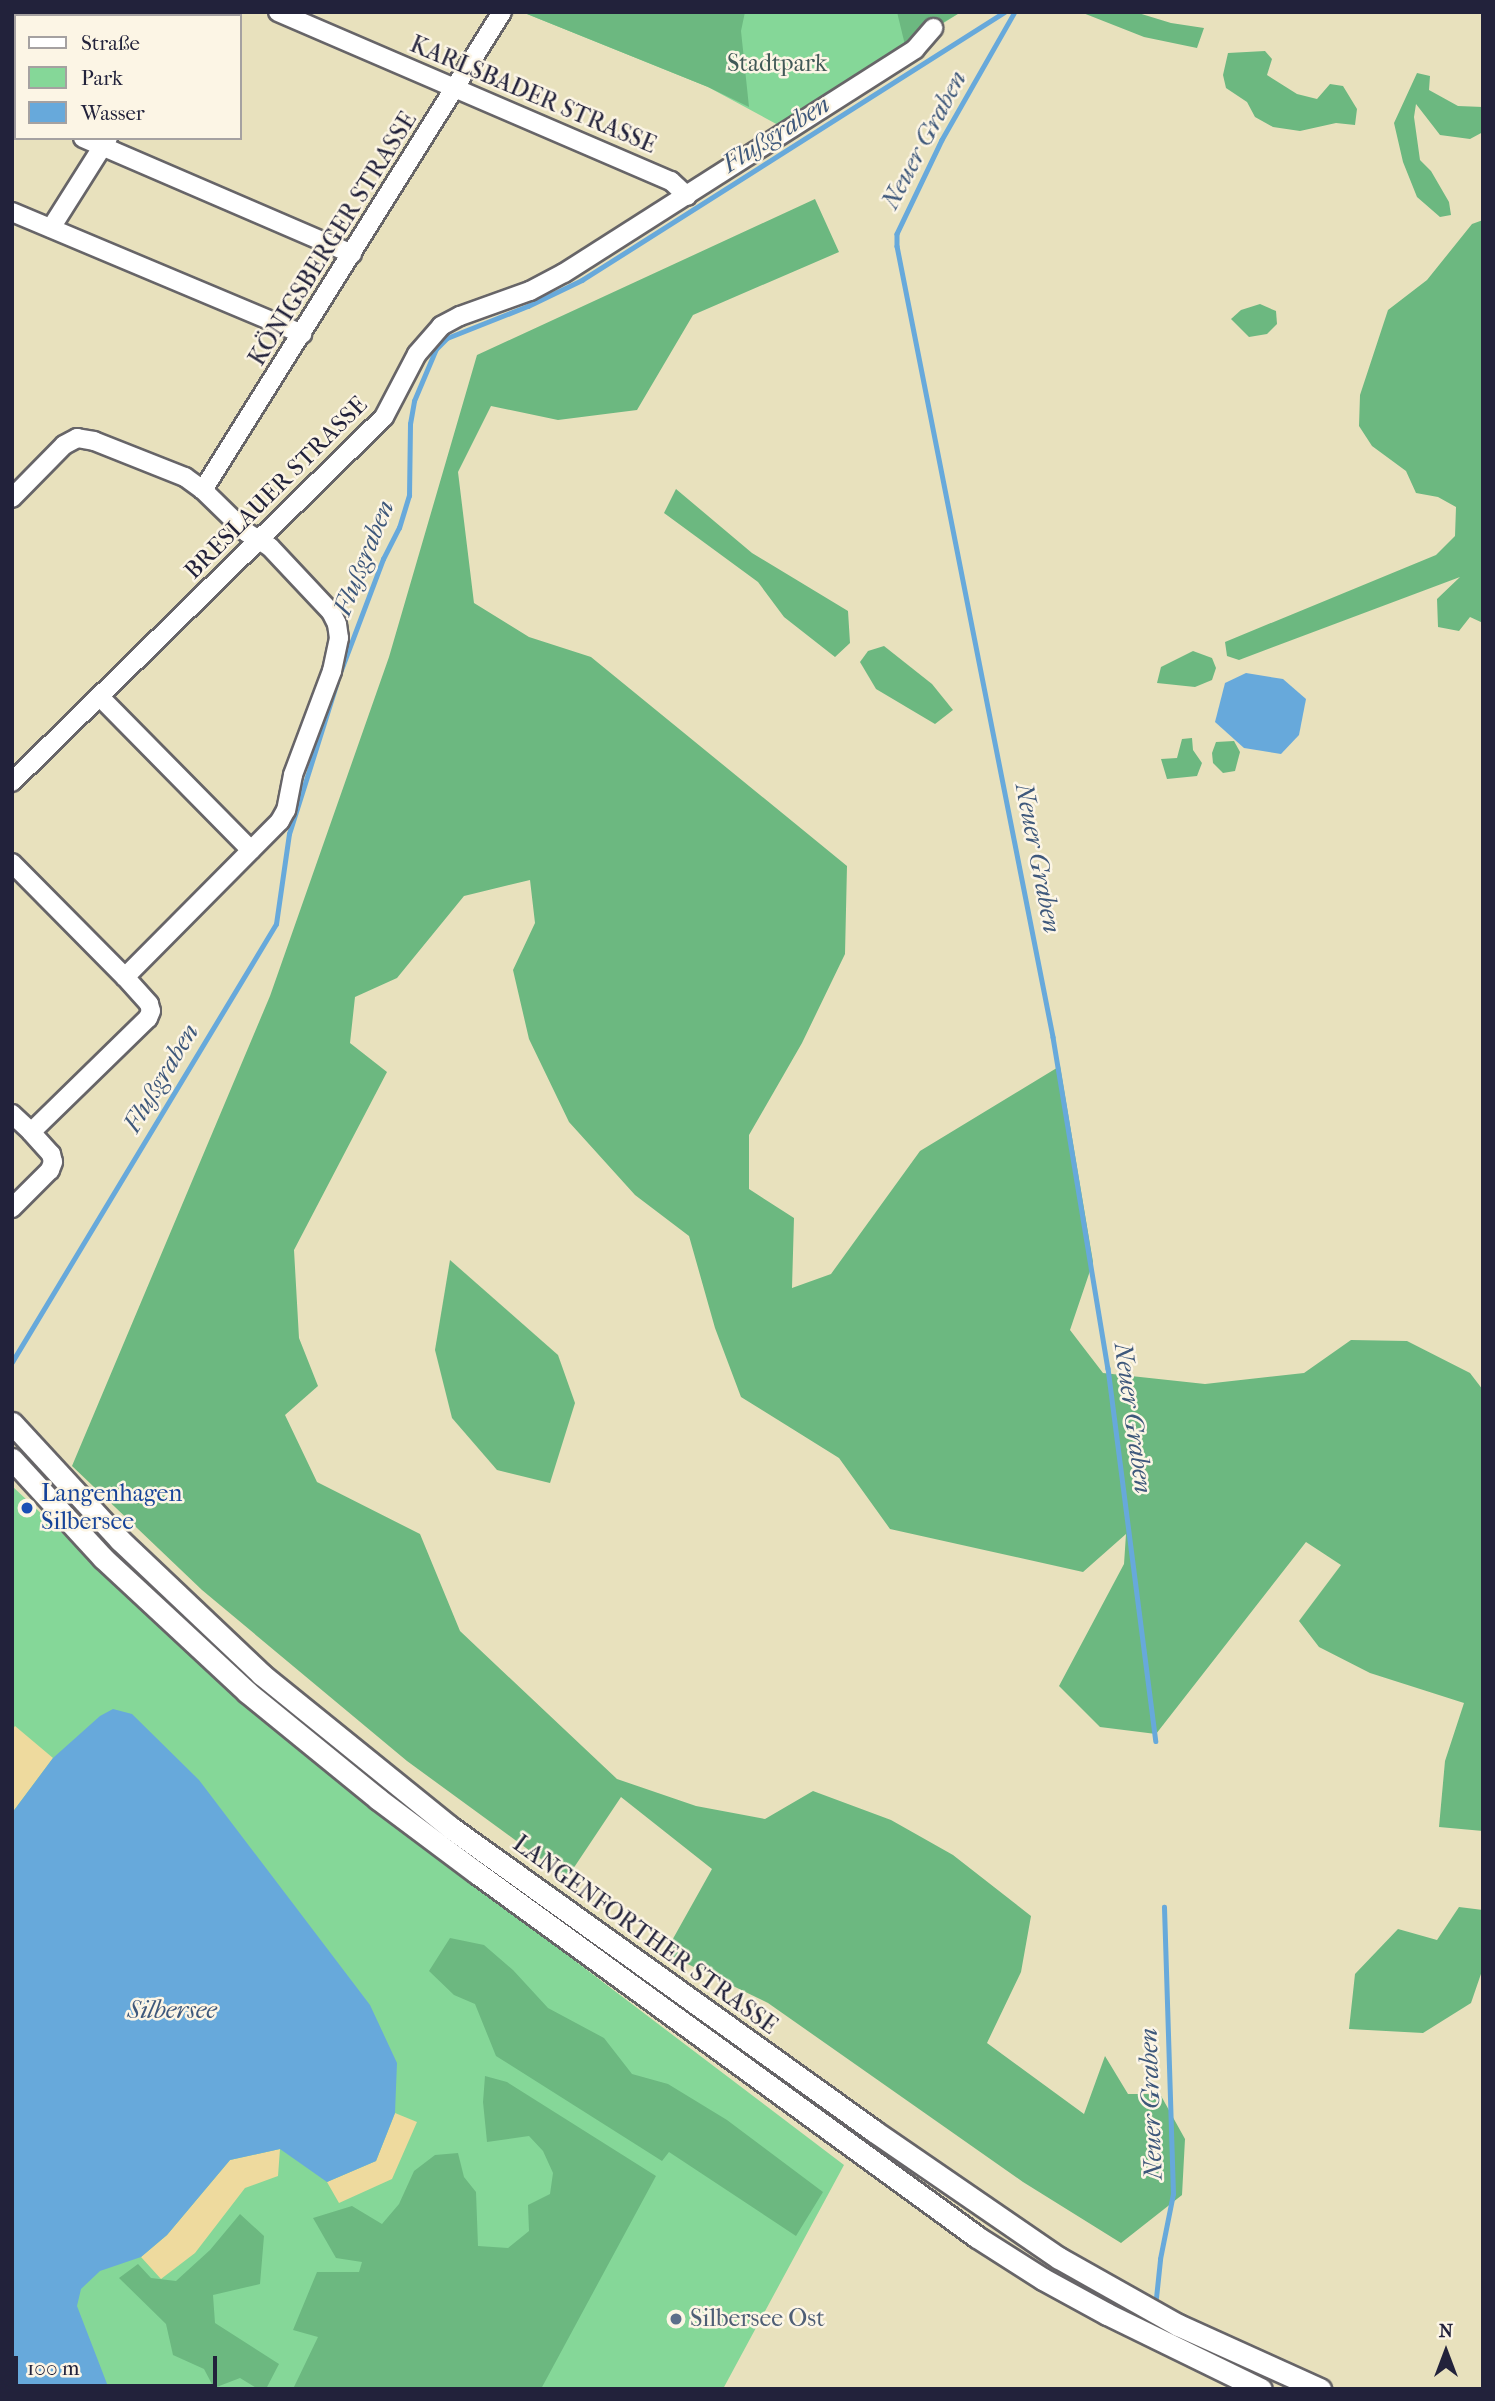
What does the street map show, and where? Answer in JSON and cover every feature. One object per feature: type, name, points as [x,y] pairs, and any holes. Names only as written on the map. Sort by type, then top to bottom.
[{"type":"main road","name":"LANGENFORTHER STRASSE","points":[[12,1423],[120,1540],[261,1674],[461,1835],[896,2146],[1059,2258],[1178,2325],[1320,2389]]},
{"type":"main road","name":"LANGENFORTHER STRASSE","points":[[12,1459],[103,1558],[247,1692],[368,1791],[477,1873],[977,2237],[1107,2315],[1261,2389]]},
{"type":"street","name":"KARLSBADER STRASSE","points":[[278,12],[671,181],[687,196]]},
{"type":"street","name":"KÖNIGSBERGER STRASSE","points":[[203,490],[502,12]]},
{"type":"street","name":"BRESLAUER STRASSE","points":[[12,782],[384,417],[417,354],[441,326],[530,291],[687,196],[915,49],[933,28]]},
{"type":"street","points":[[51,228],[105,142],[352,254]]},
{"type":"street","points":[[12,212],[302,334]]},
{"type":"street","points":[[12,498],[64,446],[77,438],[85,437],[186,477],[246,532],[259,540],[331,612],[339,638],[332,671],[293,775],[286,810],[270,835],[251,850],[125,977]]},
{"type":"street","points":[[100,697],[251,850]]},
{"type":"street","points":[[12,863],[149,1004],[148,1018],[31,1132]]},
{"type":"street","points":[[12,1114],[51,1154],[53,1162],[50,1170],[12,1208]]},
{"type":"green space","name":"Stadtpark","points":[[522,12],[961,12],[780,126],[708,87]]},
{"type":"green space","points":[[522,12],[745,12],[741,31],[749,107],[708,87]]},
{"type":"green space","points":[[897,12],[961,12],[905,45]]},
{"type":"green space","points":[[1135,12],[1171,23],[1204,28],[1197,48],[1144,37],[1083,13]]},
{"type":"green space","points":[[1265,51],[1272,59],[1267,75],[1297,94],[1317,99],[1330,84],[1343,86],[1357,109],[1355,125],[1336,123],[1300,131],[1273,127],[1255,117],[1247,102],[1226,88],[1223,75],[1228,53]]},
{"type":"green space","points":[[1417,73],[1430,76],[1429,90],[1458,106],[1483,107],[1483,132],[1470,139],[1440,135],[1416,104],[1414,117],[1420,160],[1431,171],[1449,202],[1451,215],[1440,217],[1417,197],[1403,162],[1394,123]]},
{"type":"green space","points":[[815,199],[839,252],[693,315],[637,410],[558,420],[491,406],[458,472],[474,603],[529,637],[591,657],[847,866],[845,954],[802,1043],[749,1135],[749,1189],[794,1218],[792,1288],[831,1274],[920,1151],[1060,1066],[1093,1262],[1070,1330],[1103,1373],[1205,1384],[1304,1373],[1351,1340],[1407,1341],[1470,1373],[1483,1390],[1483,1831],[1439,1827],[1445,1761],[1464,1703],[1370,1673],[1319,1647],[1299,1621],[1341,1565],[1306,1542],[1156,1734],[1100,1727],[1059,1686],[1124,1564],[1126,1534],[1083,1572],[890,1529],[839,1458],[741,1397],[715,1328],[689,1236],[635,1195],[569,1122],[529,1039],[513,970],[535,923],[530,880],[464,896],[397,978],[355,997],[350,1043],[387,1072],[294,1250],[299,1338],[318,1386],[285,1415],[317,1482],[420,1534],[460,1631],[617,1779],[696,1806],[765,1819],[813,1791],[891,1820],[953,1855],[1031,1916],[1021,1972],[987,2043],[1084,2114],[1105,2056],[1128,2094],[1160,2094],[1185,2139],[1182,2195],[1121,2243],[1023,2182],[768,2003],[665,1953],[712,1869],[621,1797],[567,1878],[407,1761],[202,1590],[72,1466],[270,996],[389,657],[477,355]]},
{"type":"green space","points":[[1483,220],[1483,623],[1470,617],[1459,631],[1438,627],[1437,599],[1460,577],[1239,660],[1227,656],[1225,642],[1436,555],[1455,536],[1456,507],[1438,497],[1416,493],[1406,471],[1372,446],[1359,426],[1360,395],[1388,310],[1427,280],[1472,224]]},
{"type":"green space","points":[[1260,304],[1276,311],[1277,324],[1267,334],[1249,337],[1231,319],[1241,310]]},
{"type":"green space","points":[[676,489],[752,553],[848,611],[850,643],[835,657],[784,617],[758,582],[664,513]]},
{"type":"green space","points":[[884,646],[932,684],[953,710],[935,724],[876,689],[860,662],[868,651]]},
{"type":"green space","points":[[1193,651],[1212,658],[1216,668],[1212,680],[1195,687],[1157,683],[1161,667]]},
{"type":"green space","points":[[1192,738],[1193,750],[1202,763],[1197,776],[1167,779],[1161,759],[1177,758],[1182,739]]},
{"type":"green space","points":[[1234,741],[1240,752],[1235,771],[1223,773],[1213,763],[1212,753],[1216,742]]},
{"type":"green space","points":[[450,1260],[558,1355],[575,1403],[550,1483],[497,1470],[452,1418],[435,1350]]},
{"type":"green space","points":[[12,1486],[239,1699],[371,1806],[844,2165],[723,2389],[12,2389]]},
{"type":"green space","points":[[1459,1907],[1483,1910],[1483,1968],[1471,2003],[1423,2033],[1349,2029],[1355,1974],[1398,1929],[1437,1940]]},
{"type":"green space","points":[[450,1938],[484,1945],[513,1970],[548,2008],[604,2038],[632,2074],[668,2084],[727,2120],[823,2192],[796,2236],[669,2152],[662,2161],[496,2056],[475,2004],[454,1995],[429,1971]]},
{"type":"green space","points":[[485,2076],[507,2082],[656,2176],[541,2389],[293,2389],[318,2337],[293,2330],[317,2272],[359,2272],[362,2262],[336,2258],[313,2218],[352,2206],[382,2224],[399,2204],[414,2171],[435,2155],[458,2153],[464,2177],[476,2192],[478,2246],[508,2248],[529,2231],[528,2205],[550,2194],[553,2173],[543,2151],[529,2136],[487,2142],[483,2102]]},
{"type":"green space","points":[[240,2214],[264,2236],[260,2284],[213,2295],[215,2323],[279,2364],[266,2389],[258,2389],[240,2378],[214,2388],[204,2369],[173,2355],[166,2324],[119,2278],[138,2264],[151,2278],[176,2281],[210,2250]]},
{"type":"sand","points":[[15,1726],[53,1758],[12,1813],[12,1730]]},
{"type":"sand","points":[[395,2113],[417,2122],[392,2179],[339,2203],[327,2182],[376,2161]]},
{"type":"sand","points":[[280,2149],[278,2176],[245,2188],[195,2253],[161,2279],[141,2257],[167,2235],[230,2160]]},
{"type":"water","points":[[1246,673],[1283,679],[1306,699],[1299,735],[1281,754],[1244,748],[1215,722],[1225,683]]},
{"type":"water","name":"Silbersee","points":[[113,1709],[132,1714],[199,1780],[370,2005],[397,2063],[395,2113],[376,2161],[327,2182],[280,2149],[230,2160],[167,2235],[141,2257],[100,2271],[81,2289],[77,2306],[109,2389],[12,2389],[12,1813],[53,1758],[100,1716]]},
{"type":"waterway","name":"Flußgraben","points":[[341,670],[383,559],[399,528],[409,496],[410,424],[414,401],[436,349],[447,338],[528,306],[582,280],[1004,12]]},
{"type":"waterway","name":"Neuer Graben","points":[[1015,12],[942,140],[897,234],[897,246],[1053,1037],[1108,1368],[1156,1741]]},
{"type":"waterway","name":"Flußgraben","points":[[12,1362],[276,924],[289,834],[337,682]]},
{"type":"waterway","name":"Neuer Graben","points":[[1156,2298],[1160,2259],[1173,2194],[1164,1907]]},
{"type":"place","name":"Langenhagen Silbersee","points":[[27,1508]]},
{"type":"place","name":"Silbersee Ost","points":[[676,2319]]}]
